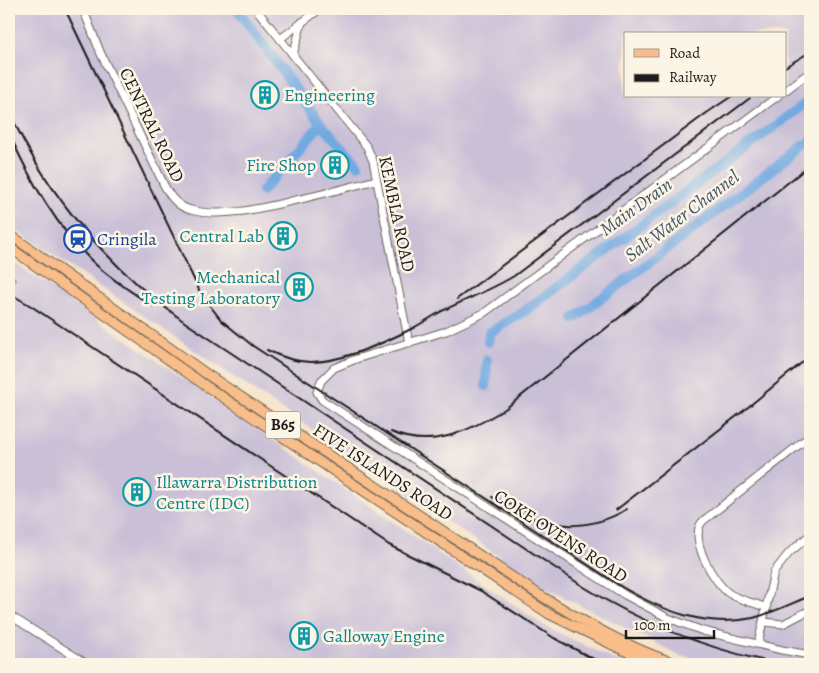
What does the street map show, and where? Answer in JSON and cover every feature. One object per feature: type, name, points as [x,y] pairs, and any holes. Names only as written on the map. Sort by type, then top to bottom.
[{"type":"main road","name":"FIVE ISLANDS ROAD","points":[[9,234],[215,380],[538,594],[563,610],[618,638],[678,664]]},
{"type":"main road","name":"FIVE ISLANDS ROAD","points":[[9,247],[206,386],[550,614],[652,664]]},
{"type":"street","name":"CENTRAL ROAD","points":[[83,9],[101,54],[164,186],[172,198],[184,207],[206,212],[256,210],[376,180]]},
{"type":"street","name":"KEMBLA ROAD","points":[[256,9],[367,147],[372,161],[409,343]]},
{"type":"street","points":[[280,39],[320,9]]},
{"type":"street","points":[[293,55],[302,22]]},
{"type":"street","points":[[786,90],[810,72]]},
{"type":"street","points":[[409,343],[457,327],[484,313],[775,98]]},
{"type":"street","name":"COKE OVENS ROAD","points":[[409,343],[356,359],[334,368],[320,381],[317,389],[318,395],[322,400],[626,595],[668,618],[703,631],[810,655]]},
{"type":"street","points":[[767,608],[730,594],[715,579],[707,565],[698,537],[698,528],[810,436]]},
{"type":"street","points":[[758,644],[774,572],[788,553],[810,535]]},
{"type":"street","points":[[764,622],[783,624],[810,610]]},
{"type":"street","points":[[9,615],[87,664]]},
{"type":"shaded area","points":[[9,9],[810,9],[810,664],[726,664],[681,656],[546,588],[9,225]]},
{"type":"shaded area","points":[[9,259],[545,626],[623,664],[9,664]]},
{"type":"waterway","name":"Main Drain","points":[[237,9],[321,124],[358,165]]},
{"type":"waterway","name":"Main Drain","points":[[488,342],[489,333],[525,311],[810,100]]},
{"type":"waterway","name":"Main Drain","points":[[262,191],[321,124]]},
{"type":"waterway","name":"Salt Water Channel","points":[[574,319],[810,141]]},
{"type":"waterway","name":"Main Drain","points":[[486,386],[487,360]]},
{"type":"railway","points":[[65,9],[201,294],[221,320],[253,346],[637,596],[685,615],[718,621],[753,618],[810,596]]},
{"type":"railway","points":[[786,66],[810,52]]},
{"type":"railway","points":[[457,299],[729,98]]},
{"type":"railway","points":[[267,350],[289,359],[305,362],[323,361],[350,355],[392,338],[442,311],[496,286],[514,276],[750,98]]},
{"type":"railway","points":[[9,111],[42,173],[84,229],[132,279],[186,323],[607,601],[654,624],[703,644],[780,664]]},
{"type":"railway","points":[[9,133],[45,202],[80,249],[101,269],[153,306]]},
{"type":"railway","points":[[391,432],[421,439],[450,436],[464,431],[505,409],[810,165]]},
{"type":"railway","points":[[9,293],[389,545],[481,591],[554,638],[603,664]]},
{"type":"railway","points":[[616,510],[742,412],[810,356]]},
{"type":"railway","points":[[492,497],[527,511]]},
{"type":"railway","points":[[516,512],[544,522],[572,525],[600,521],[627,509]]},
{"type":"place","name":"Engineering","points":[[265,95]]},
{"type":"place","name":"Fire Shop","points":[[335,165]]},
{"type":"place","name":"Central Lab","points":[[283,236]]},
{"type":"place","name":"Cringila","points":[[78,239]]},
{"type":"place","name":"Mechanical Testing Laboratory","points":[[299,287]]},
{"type":"place","name":"Illawarra Distribution Centre (IDC)","points":[[137,492]]},
{"type":"place","name":"Galloway Engine","points":[[304,636]]}]
